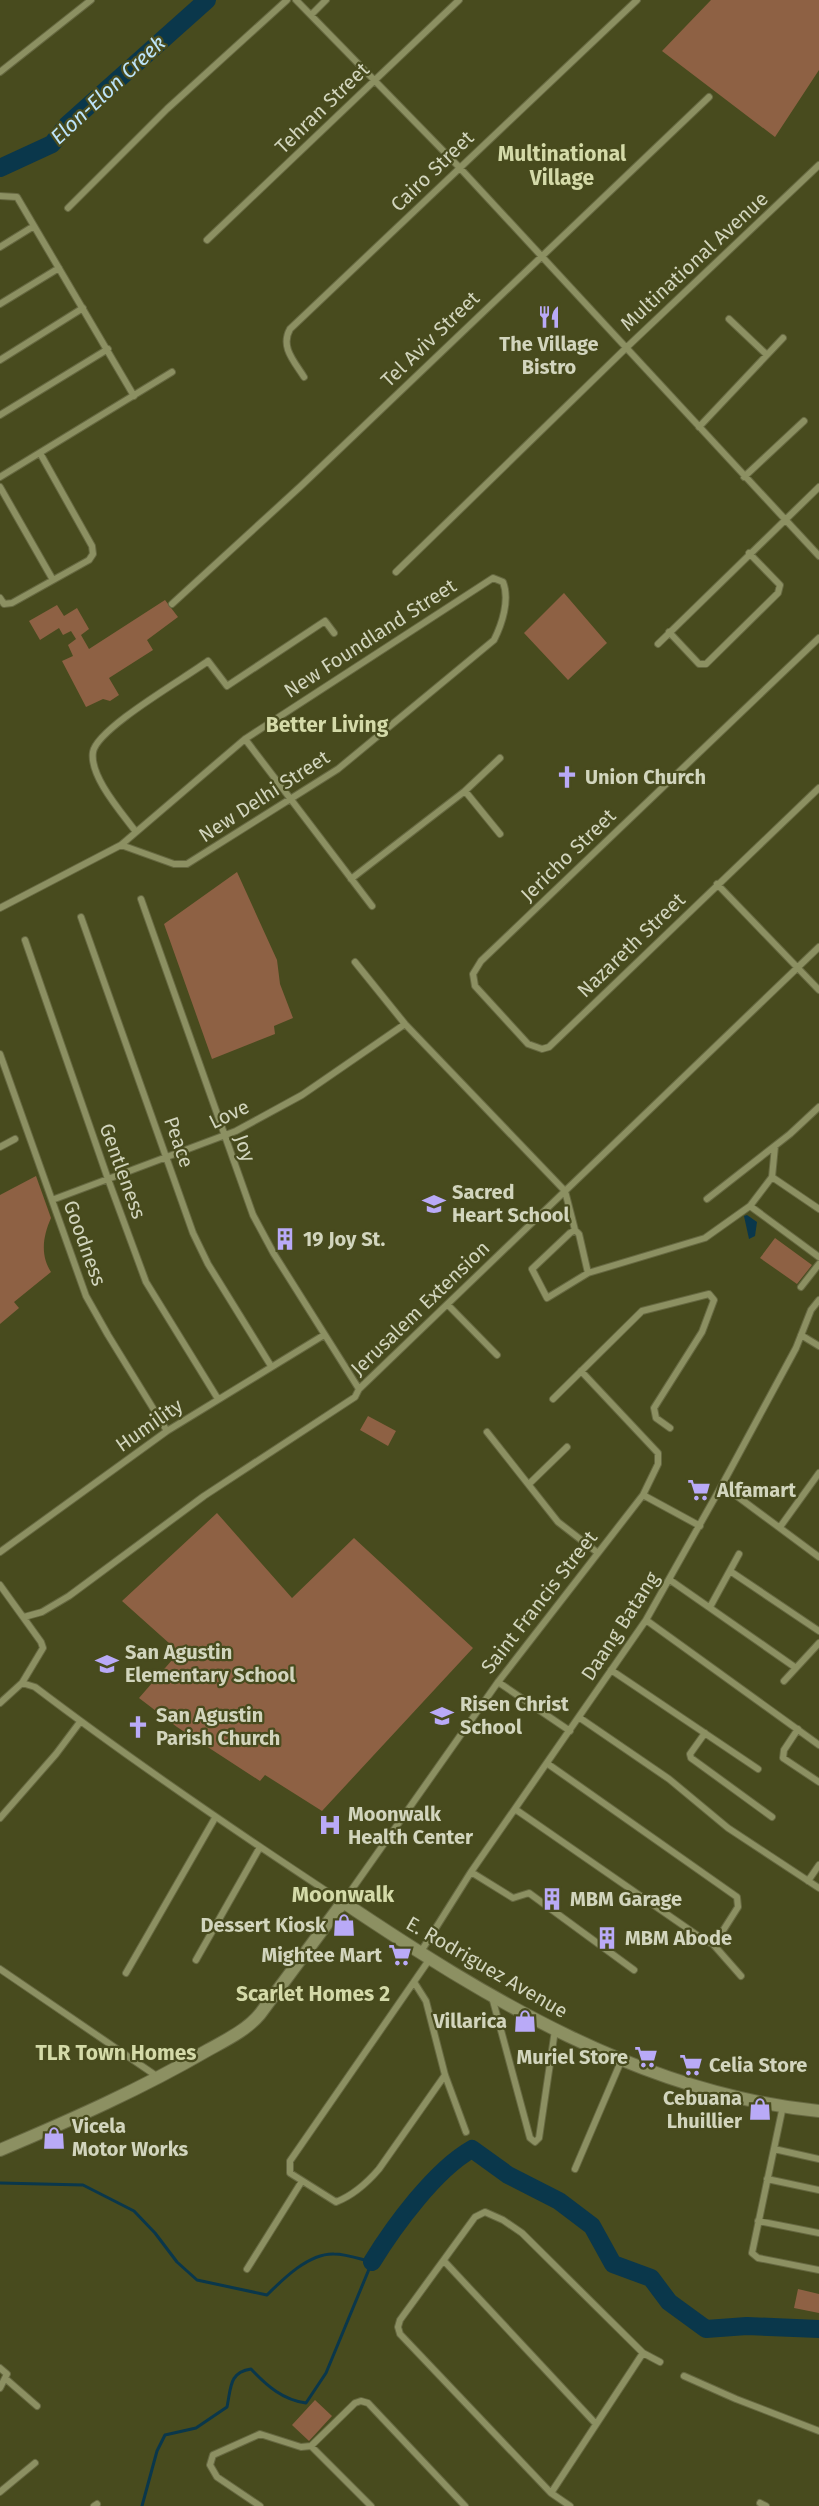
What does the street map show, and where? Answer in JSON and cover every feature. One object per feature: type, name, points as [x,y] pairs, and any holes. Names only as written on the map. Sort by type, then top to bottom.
[{"type":"main road","name":"E. Rodriguez Avenue","points":[[343,1902],[424,1957],[492,1997],[555,2030],[677,2081],[819,2111]]},
{"type":"main road","points":[[0,2150],[102,2106],[159,2078],[252,2023],[343,1902]]},
{"type":"street","points":[[0,72],[91,0]]},
{"type":"street","points":[[68,208],[167,109],[287,0]]},
{"type":"street","name":"Multinational Avenue","points":[[296,0],[459,167],[626,348],[819,165]]},
{"type":"street","points":[[311,15],[326,0]]},
{"type":"street","name":"Tehran Street","points":[[207,240],[459,0]]},
{"type":"street","name":"Cairo Street","points":[[304,377],[285,346],[285,337],[290,328],[637,0]]},
{"type":"street","name":"Tel Aviv Street","points":[[172,604],[302,484],[708,97]]},
{"type":"street","points":[[0,196],[16,197],[134,396]]},
{"type":"street","points":[[0,247],[34,226]]},
{"type":"street","points":[[0,304],[59,268]]},
{"type":"street","points":[[0,360],[83,308]]},
{"type":"street","points":[[729,320],[766,355]]},
{"type":"street","points":[[699,427],[783,338]]},
{"type":"street","points":[[396,572],[626,348],[819,556]]},
{"type":"street","points":[[0,415],[108,349]]},
{"type":"street","points":[[0,477],[172,372]]},
{"type":"street","points":[[744,477],[804,421]]},
{"type":"street","points":[[0,598],[4,604],[9,604],[89,560],[93,550],[40,453]]},
{"type":"street","points":[[0,487],[53,580]]},
{"type":"street","points":[[658,644],[819,487]]},
{"type":"street","points":[[669,632],[699,664],[706,664],[778,593],[780,585],[749,553]]},
{"type":"street","name":"New Foundland Street","points":[[0,908],[121,844],[244,740],[493,578]]},
{"type":"street","name":"New Delhi Street","points":[[121,844],[174,864],[187,864],[338,769],[494,640],[502,625],[506,591],[502,582],[493,578]]},
{"type":"street","points":[[136,832],[107,794],[93,759],[97,742],[142,705],[208,661],[227,686],[326,621],[334,633]]},
{"type":"street","name":"Jericho Street","points":[[473,974],[481,961],[819,638]]},
{"type":"street","points":[[244,740],[372,906]]},
{"type":"street","points":[[351,879],[465,790],[500,758]]},
{"type":"street","name":"Nazareth Street","points":[[473,974],[475,986],[528,1044],[542,1049],[549,1047],[819,788]]},
{"type":"street","points":[[465,790],[500,834]]},
{"type":"street","points":[[717,884],[819,990]]},
{"type":"street","name":"Joy","points":[[141,899],[223,1136],[253,1215],[359,1389]]},
{"type":"street","name":"Peace","points":[[81,917],[200,1250],[271,1366]]},
{"type":"street","name":"Gentleness","points":[[25,940],[146,1282],[218,1399]]},
{"type":"street","name":"Jerusalem Extension","points":[[24,1617],[42,1612],[69,1596],[204,1496],[352,1399],[359,1389],[819,948]]},
{"type":"street","points":[[355,962],[405,1024],[565,1191],[575,1230],[579,1234],[588,1273]]},
{"type":"street","name":"Love","points":[[52,1200],[223,1136],[302,1095],[405,1024]]},
{"type":"street","name":"Goodness","points":[[0,1054],[86,1296],[167,1431]]},
{"type":"street","points":[[707,1199],[776,1146],[819,1107]]},
{"type":"street","points":[[0,1147],[15,1139]]},
{"type":"street","points":[[575,1230],[535,1264],[532,1271],[547,1298],[588,1273],[705,1238],[750,1206],[772,1177],[776,1146]]},
{"type":"street","points":[[772,1177],[819,1209]]},
{"type":"street","points":[[750,1206],[819,1257]]},
{"type":"street","points":[[801,1287],[819,1264]]},
{"type":"street","points":[[553,1399],[642,1311],[706,1294],[712,1295],[714,1303],[702,1332],[654,1408],[656,1418],[670,1428]]},
{"type":"street","name":"Daang Batang","points":[[302,2181],[290,2173],[290,2161],[414,1982],[424,1957],[471,1872],[646,1620],[700,1526],[801,1335],[811,1310],[819,1300]]},
{"type":"street","points":[[448,1305],[497,1355]]},
{"type":"street","name":"Humility","points":[[0,1552],[167,1431],[324,1335]]},
{"type":"street","points":[[801,1335],[819,1346]]},
{"type":"street","name":"Saint Francis Street","points":[[343,1902],[498,1682],[643,1495],[658,1464],[660,1456],[581,1371]]},
{"type":"street","points":[[487,1432],[558,1522],[598,1553]]},
{"type":"street","points":[[530,1484],[567,1447]]},
{"type":"street","points":[[780,1527],[819,1473]]},
{"type":"street","points":[[722,1485],[819,1557]]},
{"type":"street","points":[[643,1495],[700,1526]]},
{"type":"street","points":[[710,1607],[739,1554]]},
{"type":"street","points":[[730,1571],[819,1631]]},
{"type":"street","points":[[670,1580],[796,1668]]},
{"type":"street","points":[[0,1585],[43,1648],[22,1683],[0,1703]]},
{"type":"street","points":[[646,1620],[819,1745]]},
{"type":"street","points":[[784,1681],[819,1643]]},
{"type":"street","points":[[611,1670],[758,1769]]},
{"type":"street","points":[[498,1682],[570,1731]]},
{"type":"street","name":"E. Rodriguez Avenue","points":[[22,1683],[35,1687],[80,1722],[215,1818],[343,1902]]},
{"type":"street","points":[[580,1718],[669,1779],[728,1828],[819,1888]]},
{"type":"street","points":[[0,1818],[50,1761],[80,1722]]},
{"type":"street","points":[[798,1729],[784,1750],[783,1758],[819,1782]]},
{"type":"street","points":[[705,1733],[690,1754],[692,1759],[772,1817]]},
{"type":"street","points":[[548,1764],[735,1894],[739,1900],[738,1906],[717,1940],[712,1943]]},
{"type":"street","points":[[515,1809],[707,1942],[712,1943],[741,1976]]},
{"type":"street","points":[[126,1973],[215,1818]]},
{"type":"street","points":[[196,1960],[260,1847]]},
{"type":"street","points":[[808,1881],[819,1865]]},
{"type":"street","points":[[471,1872],[513,1898],[529,1893],[634,1970]]},
{"type":"street","points":[[0,1969],[159,2078]]},
{"type":"street","points":[[414,1982],[426,2001],[445,2075],[466,2132]]},
{"type":"street","points":[[492,1997],[516,2092],[530,2138],[534,2142],[537,2142],[539,2138],[555,2030]]},
{"type":"street","points":[[575,2169],[622,2059]]},
{"type":"street","points":[[247,2270],[302,2181],[336,2202],[353,2194],[379,2169],[445,2075]]},
{"type":"street","points":[[783,2105],[758,2221],[753,2256],[819,2271]]},
{"type":"street","points":[[774,2149],[819,2159]]},
{"type":"street","points":[[767,2179],[819,2190]]},
{"type":"street","points":[[570,2506],[551,2493],[400,2334],[398,2327],[400,2320],[445,2262],[475,2217],[480,2214],[493,2214],[522,2233],[643,2353],[660,2362]]},
{"type":"street","points":[[758,2221],[819,2233]]},
{"type":"street","points":[[445,2262],[596,2424]]},
{"type":"street","points":[[551,2493],[643,2353]]},
{"type":"street","points":[[0,2367],[7,2377],[37,2406]]},
{"type":"street","points":[[684,2376],[736,2399],[819,2430]]},
{"type":"street","points":[[0,2388],[7,2377]]},
{"type":"street","points":[[260,2506],[217,2477],[210,2465],[213,2455],[260,2434],[301,2447],[311,2446],[354,2403],[361,2401],[368,2403],[465,2506]]},
{"type":"street","points":[[311,2446],[371,2506]]},
{"type":"street","points":[[0,2492],[35,2463]]},
{"type":"shaded area","points":[[711,0],[819,0],[819,70],[775,137],[662,51]]},
{"type":"shaded area","points":[[564,593],[607,643],[568,680],[524,633]]},
{"type":"shaded area","points":[[165,600],[178,617],[147,640],[153,650],[109,678],[119,695],[110,701],[103,699],[86,707],[62,661],[73,656],[68,645],[76,639],[71,631],[63,635],[59,628],[40,640],[29,621],[57,605],[64,616],[77,608],[89,629],[81,635],[89,649]]},
{"type":"shaded area","points":[[237,872],[277,960],[280,984],[293,1018],[274,1026],[275,1034],[212,1059],[164,924]]},
{"type":"shaded area","points":[[36,1176],[51,1218],[46,1232],[44,1252],[51,1272],[14,1302],[19,1308],[0,1324],[0,1195]]},
{"type":"shaded area","points":[[775,1238],[812,1265],[797,1284],[760,1258]]},
{"type":"shaded area","points":[[368,1416],[396,1431],[388,1446],[360,1430]]},
{"type":"shaded area","points":[[217,1513],[292,1598],[354,1538],[473,1648],[322,1811],[265,1775],[260,1781],[177,1727],[139,1698],[179,1652],[122,1601]]},
{"type":"shaded area","points":[[798,2289],[819,2294],[819,2313],[794,2308]]},
{"type":"shaded area","points":[[315,2400],[332,2416],[309,2441],[292,2425]]},
{"type":"water","points":[[747,1215],[757,1222],[755,1236],[749,1239],[744,1216]]},
{"type":"waterway","name":"Elon-Elon Creek","points":[[0,168],[52,144],[67,125],[207,0]]},
{"type":"waterway","points":[[372,2262],[392,2232],[430,2184],[458,2158],[472,2149],[508,2175],[559,2201],[592,2226],[613,2264],[651,2278],[669,2302],[706,2329],[747,2326],[819,2329]]},
{"type":"waterway","points":[[0,2183],[83,2185],[134,2211],[155,2233],[177,2262],[197,2280],[267,2295],[297,2268],[315,2258],[339,2254],[372,2262],[326,2373],[306,2403],[290,2399],[276,2391],[251,2369],[239,2374],[232,2382],[227,2407],[196,2428],[165,2435],[157,2451],[142,2506]]},
{"type":"place","name":"The Village Bistro","points":[[549,317]]},
{"type":"place","name":"Union Church","points":[[567,777]]},
{"type":"place","name":"Sacred Heart School","points":[[434,1204]]},
{"type":"place","name":"19 Joy St.","points":[[285,1239]]},
{"type":"place","name":"Alfamart","points":[[699,1490]]},
{"type":"place","name":"San Agustin Elementary School","points":[[107,1664]]},
{"type":"place","name":"Risen Christ School","points":[[442,1716]]},
{"type":"place","name":"San Agustin Parish Church","points":[[138,1727]]},
{"type":"place","name":"Moonwalk Health Center","points":[[330,1825]]},
{"type":"place","name":"MBM Garage","points":[[552,1899]]},
{"type":"place","name":"Dessert Kiosk","points":[[344,1925]]},
{"type":"place","name":"MBM Abode","points":[[607,1938]]},
{"type":"place","name":"Mightee Mart","points":[[400,1955]]},
{"type":"place","name":"Villarica","points":[[525,2021]]},
{"type":"place","name":"Muriel Store","points":[[646,2057]]},
{"type":"place","name":"Celia Store","points":[[691,2065]]},
{"type":"place","name":"Cebuana Lhuillier","points":[[760,2109]]},
{"type":"place","name":"Vicela Motor Works","points":[[54,2138]]},
{"type":"district","name":"Multinational Village","points":[[562,166]]},
{"type":"district","name":"Better Living","points":[[327,725]]},
{"type":"district","name":"Moonwalk","points":[[343,1894]]},
{"type":"district","name":"Scarlet Homes 2","points":[[313,1994]]},
{"type":"district","name":"TLR Town Homes","points":[[116,2053]]}]
